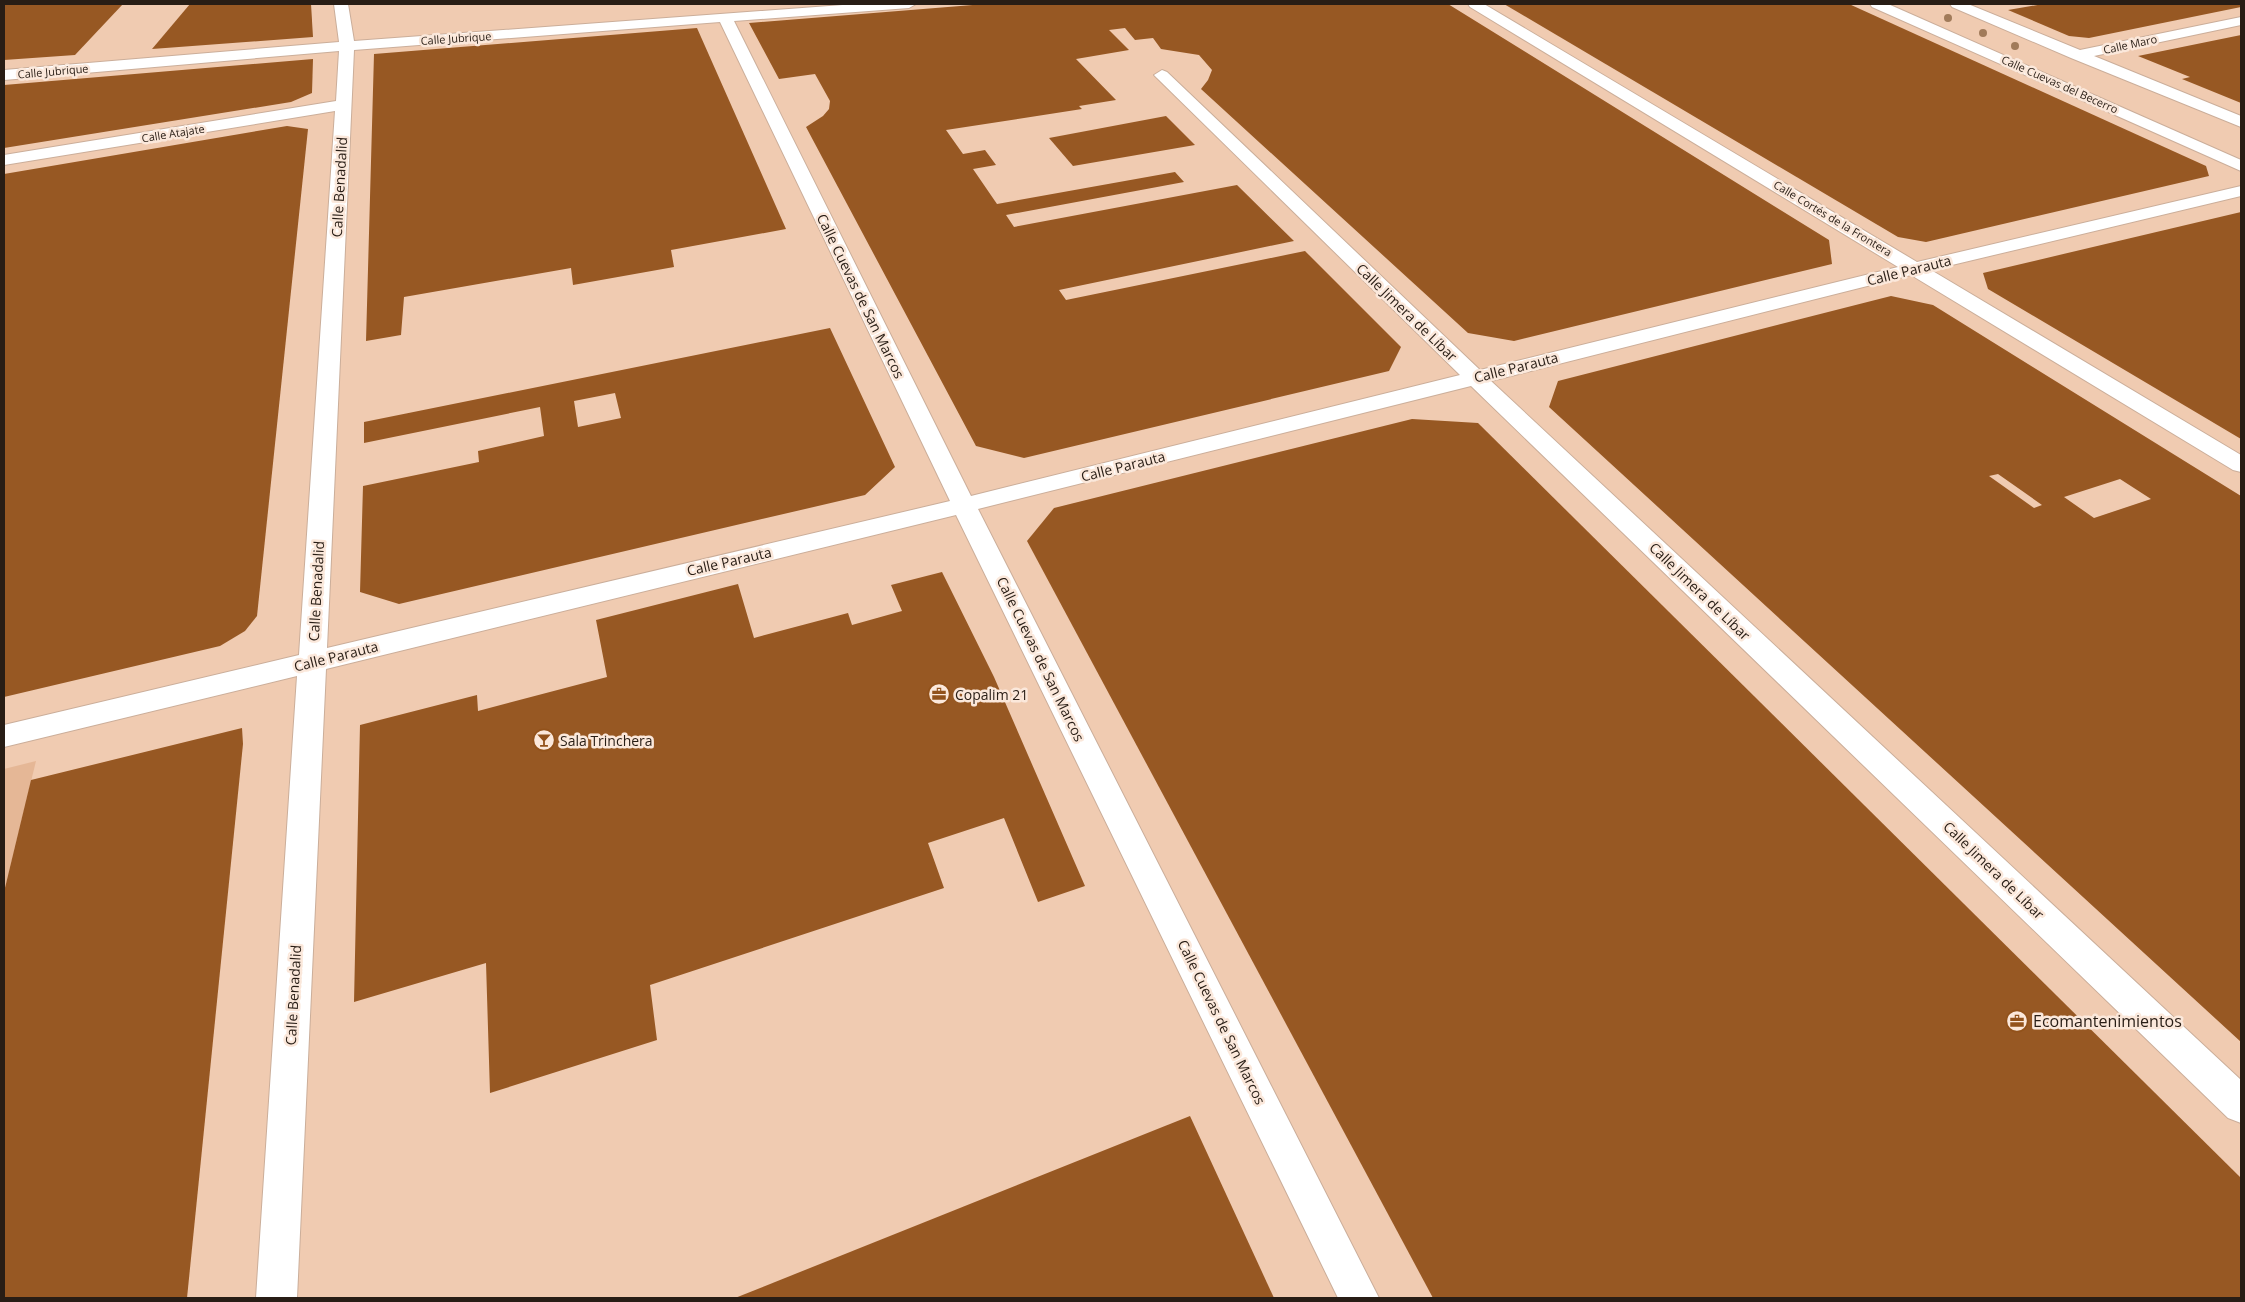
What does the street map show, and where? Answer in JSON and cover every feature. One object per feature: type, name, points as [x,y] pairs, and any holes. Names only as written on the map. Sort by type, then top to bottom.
[{"type":"street","name":"Calle Benadalid","points":[[276,1298],[343,105],[348,46],[342,4]]},
{"type":"street","name":"Calle Jubrique","points":[[4,75],[348,46],[909,4]]},
{"type":"street","name":"Calle Cortés de la Frontera","points":[[1475,4],[2241,465]]},
{"type":"street","name":"Calle Cuevas del Becerro","points":[[1877,4],[2020,66],[2241,166]]},
{"type":"street","points":[[1957,4],[2241,122]]},
{"type":"street","name":"Calle Cuevas de San Marcos","points":[[726,18],[965,505],[1359,1298]]},
{"type":"street","name":"Calle Maro","points":[[2020,66],[2241,21]]},
{"type":"street","name":"Calle Jimera de Líbar","points":[[1162,75],[1475,377],[2241,1105]]},
{"type":"street","name":"Calle Atajate","points":[[4,160],[343,105]]},
{"type":"street","name":"Calle Parauta","points":[[4,736],[965,505],[1916,268],[2241,191]]},
{"type":"shaded area","points":[[4,4],[2241,4],[2241,1298],[4,1298]]},
{"type":"shaded area","points":[[36,761],[4,892],[4,769]]},
{"type":"building","points":[[4,4],[123,4],[75,55],[4,60]]},
{"type":"building","points":[[190,4],[311,4],[313,37],[152,49]]},
{"type":"building","points":[[985,4],[1448,4],[1829,240],[1832,264],[1514,341],[1468,333],[1201,89],[1208,80],[1212,70],[1199,55],[1161,49],[1153,38],[1135,40],[1125,28],[1109,30],[1129,50],[1076,59],[1116,100],[1079,106],[1082,109],[946,130],[963,154],[985,150],[996,165],[973,169],[997,204],[1175,172],[1184,182],[1006,215],[1014,227],[1237,185],[1294,241],[1059,290],[1066,300],[1305,251],[1401,347],[1389,371],[1024,458],[976,446],[806,127],[823,116],[829,109],[830,101],[815,74],[779,79],[749,23]]},
{"type":"building","points":[[1504,4],[1849,4],[2206,166],[2209,176],[1926,242],[1898,237]]},
{"type":"building","points":[[2043,4],[2241,4],[2241,7],[2089,38],[2069,36],[2008,10]]},
{"type":"building","points":[[697,28],[786,229],[671,250],[674,267],[573,285],[571,268],[404,297],[401,335],[366,341],[374,54]]},
{"type":"building","points":[[2241,35],[2241,103],[2182,79],[2190,77],[2138,56]]},
{"type":"building","points":[[313,59],[312,93],[291,102],[4,148],[4,85]]},
{"type":"building","points":[[1166,116],[1195,145],[1073,166],[1049,138]]},
{"type":"building","points":[[287,126],[308,129],[257,616],[245,631],[220,646],[4,697],[4,174]]},
{"type":"building","points":[[2241,212],[2241,439],[1988,289],[1983,273]]},
{"type":"building","points":[[1891,296],[1933,305],[2241,496],[2241,1042],[1549,407],[1558,381]],"holes":[[[1998,474],[2042,505],[2034,508],[1989,476]],[[2120,479],[2151,499],[2094,518],[2064,497]]]},
{"type":"building","points":[[830,328],[895,467],[865,495],[399,604],[360,592],[363,486],[479,462],[478,451],[544,436],[540,407],[364,443],[364,422]],"holes":[[[615,393],[621,418],[578,427],[574,401]]]},
{"type":"building","points":[[1412,419],[1478,423],[2241,1178],[2241,1298],[1433,1298],[1027,541],[1054,508]]},
{"type":"building","points":[[942,572],[994,677],[1085,886],[1038,902],[1004,818],[928,843],[944,888],[650,985],[657,1040],[490,1093],[486,963],[354,1002],[360,725],[477,695],[478,711],[607,677],[596,620],[738,584],[754,638],[848,613],[852,625],[902,611],[891,585]]},
{"type":"building","points":[[242,728],[243,744],[187,1298],[4,1298],[4,892],[31,780]]},
{"type":"building","points":[[1190,1116],[1274,1298],[735,1298]]},
{"type":"place","name":"Copalim 21","points":[[939,694]]},
{"type":"place","name":"Sala Trinchera","points":[[544,740]]},
{"type":"place","name":"Ecomantenimientos","points":[[2017,1021]]}]
